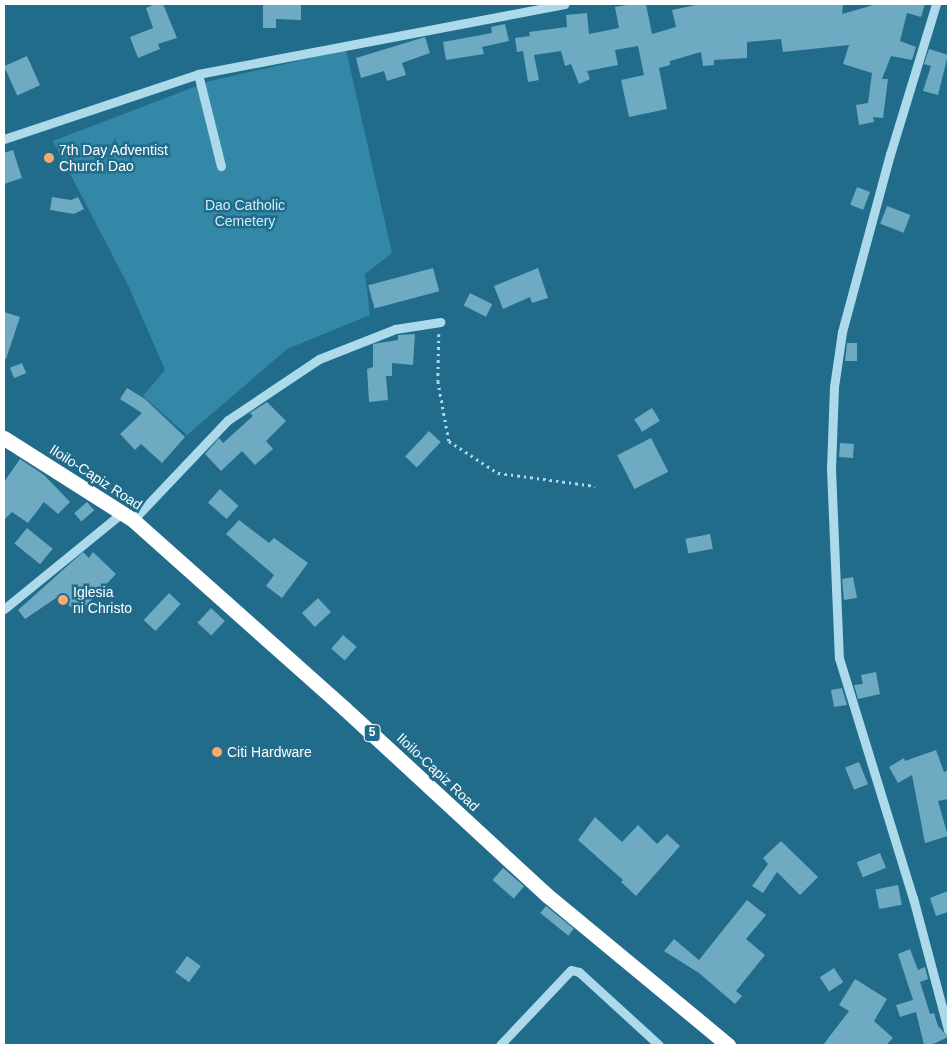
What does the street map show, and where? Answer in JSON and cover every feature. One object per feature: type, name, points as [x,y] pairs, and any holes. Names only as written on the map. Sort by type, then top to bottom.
[{"type":"highway","name":"Iloilo-Capiz Road","points":[[4,438],[128,516],[344,708],[548,896],[728,1045]]},
{"type":"street","points":[[4,139],[198,74],[564,4]]},
{"type":"street","points":[[936,4],[890,154],[844,322],[834,387],[831,469],[839,658],[913,898],[948,1030]]},
{"type":"street","points":[[198,74],[221,166]]},
{"type":"street","points":[[4,609],[128,516],[228,420],[319,359],[395,329],[440,322]]},
{"type":"street","points":[[500,1045],[571,970],[579,972],[659,1045]]},
{"type":"path","points":[[440,322],[438,381],[449,441],[498,473],[595,486]]},
{"type":"green space","name":"Dao Catholic Cemetery","points":[[346,50],[392,253],[365,274],[370,315],[287,349],[187,435],[143,396],[165,370],[129,287],[53,141],[210,81]]},
{"type":"building","points":[[155,4],[163,4],[177,38],[158,44],[160,49],[138,58],[130,37],[153,28],[146,8]]},
{"type":"building","points":[[263,4],[301,4],[301,20],[276,19],[276,28],[263,28]]},
{"type":"building","points":[[646,4],[652,34],[676,27],[672,10],[701,4],[833,4],[843,5],[842,14],[877,4],[925,4],[921,17],[907,13],[900,41],[916,47],[912,60],[891,56],[882,79],[888,79],[883,118],[873,117],[874,122],[859,125],[856,105],[868,103],[872,73],[843,64],[849,45],[783,52],[781,39],[747,42],[747,58],[714,60],[714,65],[703,66],[701,52],[670,61],[670,65],[659,68],[667,109],[629,117],[621,80],[644,75],[638,46],[615,50],[618,65],[587,71],[590,79],[579,84],[571,64],[565,66],[561,51],[534,55],[539,80],[528,82],[523,51],[517,52],[515,38],[530,36],[529,32],[567,27],[566,15],[587,13],[589,34],[619,28],[615,7]]},
{"type":"building","points":[[505,24],[509,41],[482,47],[484,54],[446,60],[443,42],[492,33],[491,27]]},
{"type":"building","points":[[425,37],[430,53],[402,63],[406,75],[387,81],[384,71],[361,78],[356,58]]},
{"type":"building","points":[[929,49],[948,55],[938,95],[923,91],[931,66],[924,64]]},
{"type":"building","points":[[27,56],[40,85],[17,95],[4,66]]},
{"type":"building","points":[[13,150],[22,178],[4,184],[4,153]]},
{"type":"building","points":[[857,187],[870,192],[863,210],[850,205]]},
{"type":"building","points":[[52,197],[71,200],[78,197],[84,209],[74,214],[50,210]]},
{"type":"building","points":[[887,206],[910,215],[904,233],[880,224]]},
{"type":"building","points":[[433,268],[439,291],[374,309],[368,285]]},
{"type":"building","points":[[538,268],[548,298],[532,303],[530,297],[503,309],[494,286]]},
{"type":"building","points":[[470,293],[492,304],[486,317],[464,305]]},
{"type":"building","points":[[4,312],[20,317],[6,359],[4,359]]},
{"type":"building","points":[[415,334],[413,365],[392,363],[392,376],[386,376],[388,400],[369,402],[367,369],[373,367],[373,344],[398,340],[398,335]]},
{"type":"building","points":[[847,343],[857,343],[857,361],[845,361]]},
{"type":"building","points":[[22,363],[26,373],[14,378],[10,368]]},
{"type":"building","points":[[127,388],[145,399],[185,437],[162,463],[141,444],[135,450],[120,434],[142,413],[120,399]]},
{"type":"building","points":[[267,402],[286,421],[266,441],[273,449],[255,465],[242,451],[221,471],[205,454],[219,438],[223,443],[253,416],[250,413]]},
{"type":"building","points":[[652,408],[660,421],[642,432],[634,419]]},
{"type":"building","points":[[429,431],[441,442],[417,468],[405,457]]},
{"type":"building","points":[[651,438],[668,472],[634,489],[617,455]]},
{"type":"building","points":[[840,443],[854,444],[853,458],[839,457]]},
{"type":"building","points":[[20,459],[44,475],[70,502],[58,514],[44,502],[28,523],[12,512],[4,520],[4,482]]},
{"type":"building","points":[[220,489],[239,506],[227,519],[208,502]]},
{"type":"building","points":[[87,502],[94,510],[81,521],[74,513]]},
{"type":"building","points":[[239,520],[269,543],[274,538],[308,563],[282,598],[266,586],[274,575],[226,534]]},
{"type":"building","points":[[27,528],[53,549],[40,564],[14,544]]},
{"type":"building","points":[[710,534],[713,549],[688,553],[685,539]]},
{"type":"building","points":[[83,552],[89,558],[93,552],[116,574],[78,614],[59,596],[25,619],[18,610]]},
{"type":"building","points":[[853,577],[857,598],[844,600],[842,579]]},
{"type":"building","points":[[169,593],[181,604],[155,631],[144,620]]},
{"type":"building","points":[[318,598],[331,612],[315,627],[302,613]]},
{"type":"building","points":[[211,608],[225,621],[211,636],[197,623]]},
{"type":"building","points":[[343,635],[357,647],[345,660],[331,649]]},
{"type":"building","points":[[876,672],[880,694],[858,699],[854,685],[863,684],[861,675]]},
{"type":"building","points":[[842,688],[847,705],[834,707],[831,690]]},
{"type":"building","points":[[936,750],[944,772],[948,770],[948,799],[938,801],[948,836],[925,843],[912,775],[898,783],[889,767],[904,758],[905,761]]},
{"type":"building","points":[[859,762],[868,784],[854,790],[845,768]]},
{"type":"building","points":[[595,817],[622,842],[638,825],[657,844],[667,834],[680,846],[636,896],[621,882],[623,880],[578,840]]},
{"type":"building","points":[[781,841],[818,877],[800,895],[777,872],[763,893],[752,886],[768,864],[763,858]]},
{"type":"building","points":[[880,853],[886,868],[863,877],[857,862]]},
{"type":"building","points":[[503,868],[524,886],[514,898],[493,880]]},
{"type":"building","points":[[898,885],[902,905],[879,909],[875,889]]},
{"type":"building","points":[[948,891],[948,912],[936,916],[930,898]]},
{"type":"building","points":[[747,900],[766,915],[746,939],[765,955],[736,991],[742,996],[735,1004],[699,973],[664,951],[674,939],[699,960]]},
{"type":"building","points":[[546,906],[574,929],[568,936],[540,913]]},
{"type":"building","points":[[910,949],[918,970],[925,967],[928,979],[920,982],[930,1014],[934,1013],[938,1026],[948,1037],[931,1045],[924,1045],[916,1012],[900,1017],[896,1005],[913,1000],[898,954]]},
{"type":"building","points":[[187,956],[201,966],[189,982],[175,972]]},
{"type":"building","points":[[834,968],[843,982],[829,992],[820,977]]},
{"type":"building","points":[[855,979],[887,999],[874,1021],[893,1038],[886,1045],[823,1045],[849,1011],[839,1005]]},
{"type":"place","name":"7th Day Adventist Church Dao","points":[[49,158]]},
{"type":"place","name":"Iglesia ni Christo","points":[[63,600]]},
{"type":"place","name":"Citi Hardware","points":[[217,752]]}]
